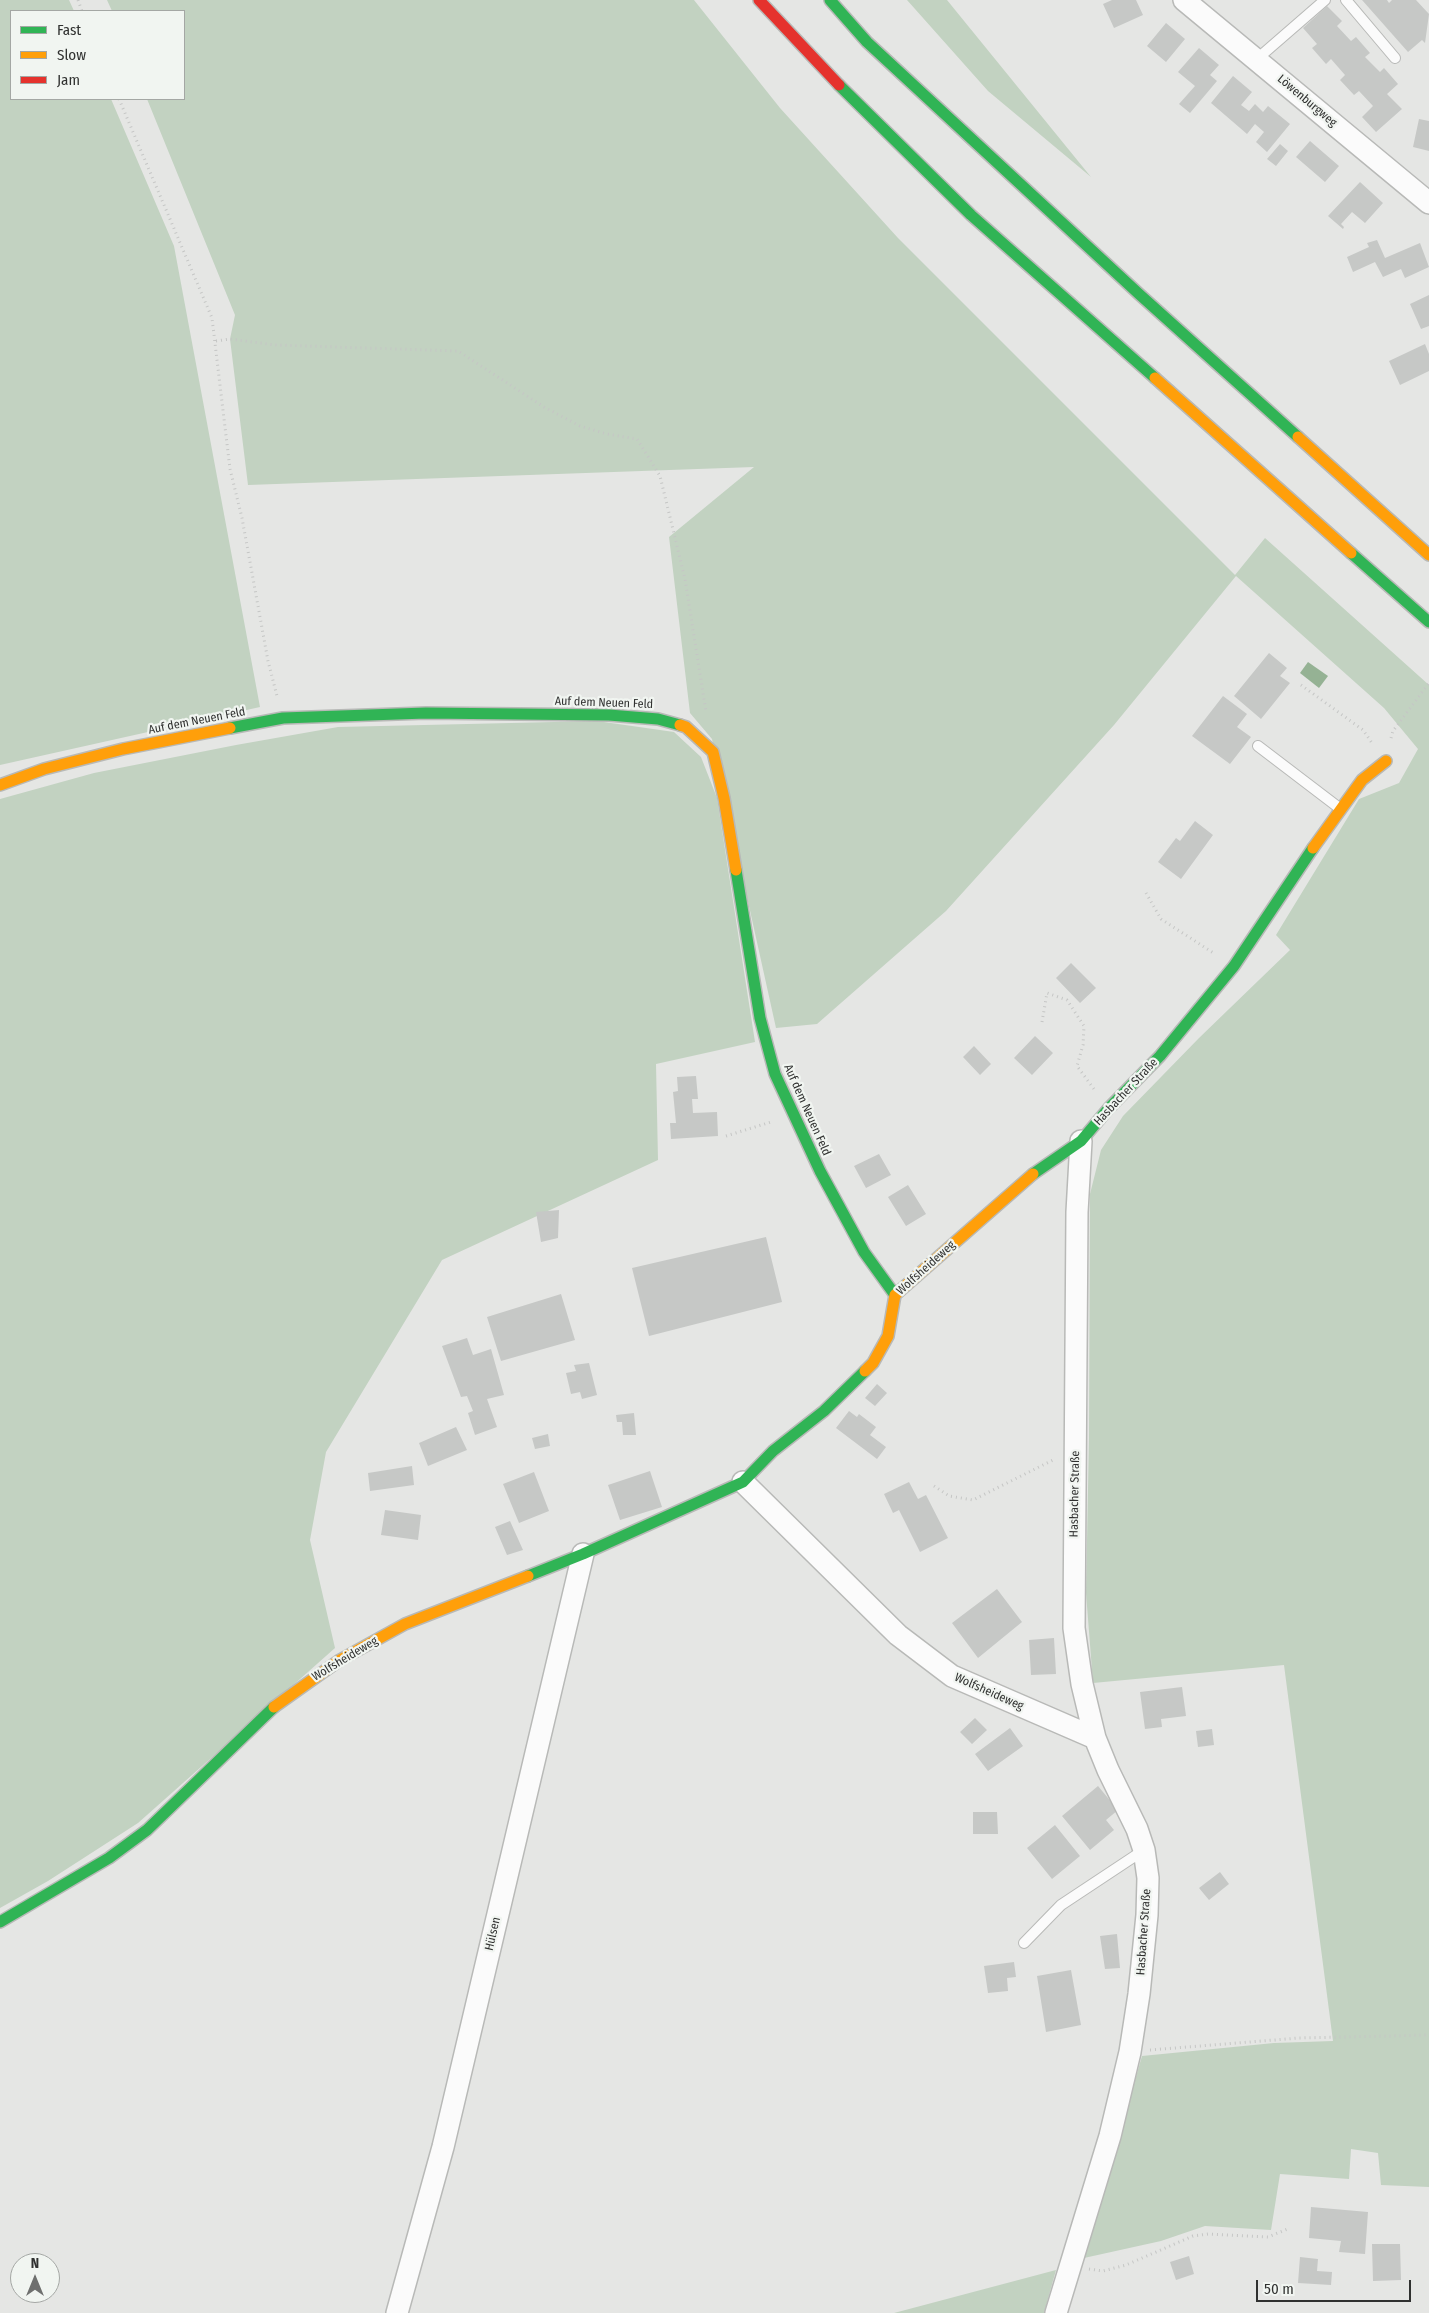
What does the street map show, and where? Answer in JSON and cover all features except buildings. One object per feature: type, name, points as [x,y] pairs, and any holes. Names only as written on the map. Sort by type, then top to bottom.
[{"type":"main road","points":[[760,0],[839,85],[971,215],[1429,622]]},
{"type":"main road","points":[[830,0],[867,42],[974,142],[1146,301],[1429,555]]},
{"type":"main road","name":"Auf dem Neuen Feld","points":[[0,785],[44,769],[123,750],[283,718],[426,713],[609,715],[658,719],[686,727],[713,752],[724,798],[760,1018],[775,1074],[792,1115],[864,1252],[895,1295]]},
{"type":"main road","name":"Hasbacher Straße","points":[[1081,1141],[1109,1108],[1160,1056],[1234,966],[1340,808],[1362,780],[1386,761]]},
{"type":"main road","name":"Wolfsheideweg","points":[[0,1922],[109,1858],[146,1830],[260,1719],[287,1696],[340,1660],[405,1624],[583,1554],[743,1482],[772,1451],[824,1411],[873,1363],[888,1336],[895,1295],[1009,1194],[1081,1141]]},
{"type":"street","name":"Löwenburgweg","points":[[1184,0],[1429,203]]},
{"type":"street","name":"Hasbacher Straße","points":[[1056,2313],[1110,2136],[1130,2052],[1147,1924],[1148,1878],[1144,1850],[1137,1829],[1108,1770],[1095,1738],[1082,1684],[1074,1628],[1077,1212],[1081,1141]]},
{"type":"street","name":"Wolfsheideweg","points":[[743,1482],[898,1635],[952,1676],[1095,1738]]},
{"type":"street","name":"Hülsen","points":[[397,2313],[443,2147],[583,1554]]},
{"type":"lane","points":[[1257,59],[1325,0]]},
{"type":"lane","points":[[1346,0],[1395,58]]},
{"type":"lane","points":[[1258,746],[1340,808]]},
{"type":"lane","points":[[1024,1943],[1061,1905],[1144,1850]]},
{"type":"path","points":[[119,100],[212,318],[230,469],[242,518],[268,661],[283,718]]},
{"type":"path","points":[[216,341],[230,339],[275,345],[458,351],[544,407],[580,426],[607,434],[637,439],[660,476],[685,579],[706,716]]},
{"type":"path","points":[[1386,761],[1393,731],[1429,682]]},
{"type":"path","points":[[1301,685],[1363,730],[1386,761]]},
{"type":"path","points":[[1146,893],[1161,919],[1234,966]]},
{"type":"path","points":[[1042,1022],[1047,993],[1067,1000],[1084,1026],[1083,1045],[1077,1066],[1109,1108]]},
{"type":"path","points":[[726,1136],[792,1115]]},
{"type":"path","points":[[934,1486],[948,1496],[973,1500],[1076,1449]]},
{"type":"path","points":[[1130,2052],[1299,2038],[1429,2035]]},
{"type":"path","points":[[1070,2266],[1103,2271],[1126,2266],[1193,2236],[1208,2234],[1268,2237],[1290,2228]]},
{"type":"shaded area","points":[[0,0],[69,0],[74,10],[10,10],[10,100],[111,100],[174,246],[260,707],[0,765]]},
{"type":"shaded area","points":[[107,0],[694,0],[780,108],[898,238],[1235,575],[1265,538],[1429,685],[1429,2187],[1381,2185],[1378,2153],[1351,2149],[1349,2179],[1280,2174],[1271,2230],[1205,2226],[1161,2241],[1084,2258],[1142,2056],[1274,2043],[1333,2041],[1284,1665],[1093,1683],[1086,1593],[1090,1194],[1101,1150],[1123,1116],[1199,1038],[1290,950],[1276,935],[1359,799],[1399,783],[1418,749],[1384,708],[1236,576],[1114,725],[946,911],[817,1024],[776,1028],[712,739],[690,713],[669,537],[754,467],[248,485],[230,339],[235,315],[147,100],[185,100],[185,10],[112,10]]},
{"type":"shaded area","points":[[907,0],[947,0],[1091,177],[988,91]]},
{"type":"shaded area","points":[[1308,662],[1328,676],[1319,688],[1300,673]]},
{"type":"shaded area","points":[[597,721],[674,732],[701,757],[717,798],[755,1042],[656,1064],[658,1160],[442,1260],[326,1452],[310,1540],[335,1648],[138,1823],[48,1881],[0,1908],[0,799],[94,773],[338,727]]},
{"type":"shaded area","points":[[1056,2270],[1044,2313],[894,2313]]},
{"type":"traffic: fast","points":[[830,0],[867,42],[1139,294],[1298,437]]},
{"type":"traffic: fast","points":[[839,85],[971,215],[1155,378]]},
{"type":"traffic: fast","points":[[1351,553],[1429,622]]},
{"type":"traffic: fast","points":[[230,728],[283,718],[426,713],[609,715],[658,719],[680,725]]},
{"type":"traffic: fast","points":[[1033,1174],[1081,1141],[1109,1108],[1160,1056],[1234,966],[1313,848]]},
{"type":"traffic: fast","points":[[736,870],[760,1018],[775,1074],[820,1171],[864,1252],[895,1295]]},
{"type":"traffic: fast","points":[[528,1576],[583,1554],[743,1482],[773,1451],[824,1411],[865,1371]]},
{"type":"traffic: fast","points":[[0,1922],[109,1858],[147,1830],[274,1707]]},
{"type":"traffic: slow","points":[[1155,378],[1351,553]]},
{"type":"traffic: slow","points":[[1298,437],[1429,555]]},
{"type":"traffic: slow","points":[[680,725],[686,727],[713,752],[724,798],[736,870]]},
{"type":"traffic: slow","points":[[0,785],[44,769],[123,749],[230,728]]},
{"type":"traffic: slow","points":[[1313,848],[1362,780],[1386,761]]},
{"type":"traffic: slow","points":[[865,1371],[873,1363],[888,1336],[895,1295],[1033,1174]]},
{"type":"traffic: slow","points":[[274,1707],[340,1660],[405,1624],[528,1576]]},
{"type":"traffic: jam","points":[[759,0],[839,85]]}]
